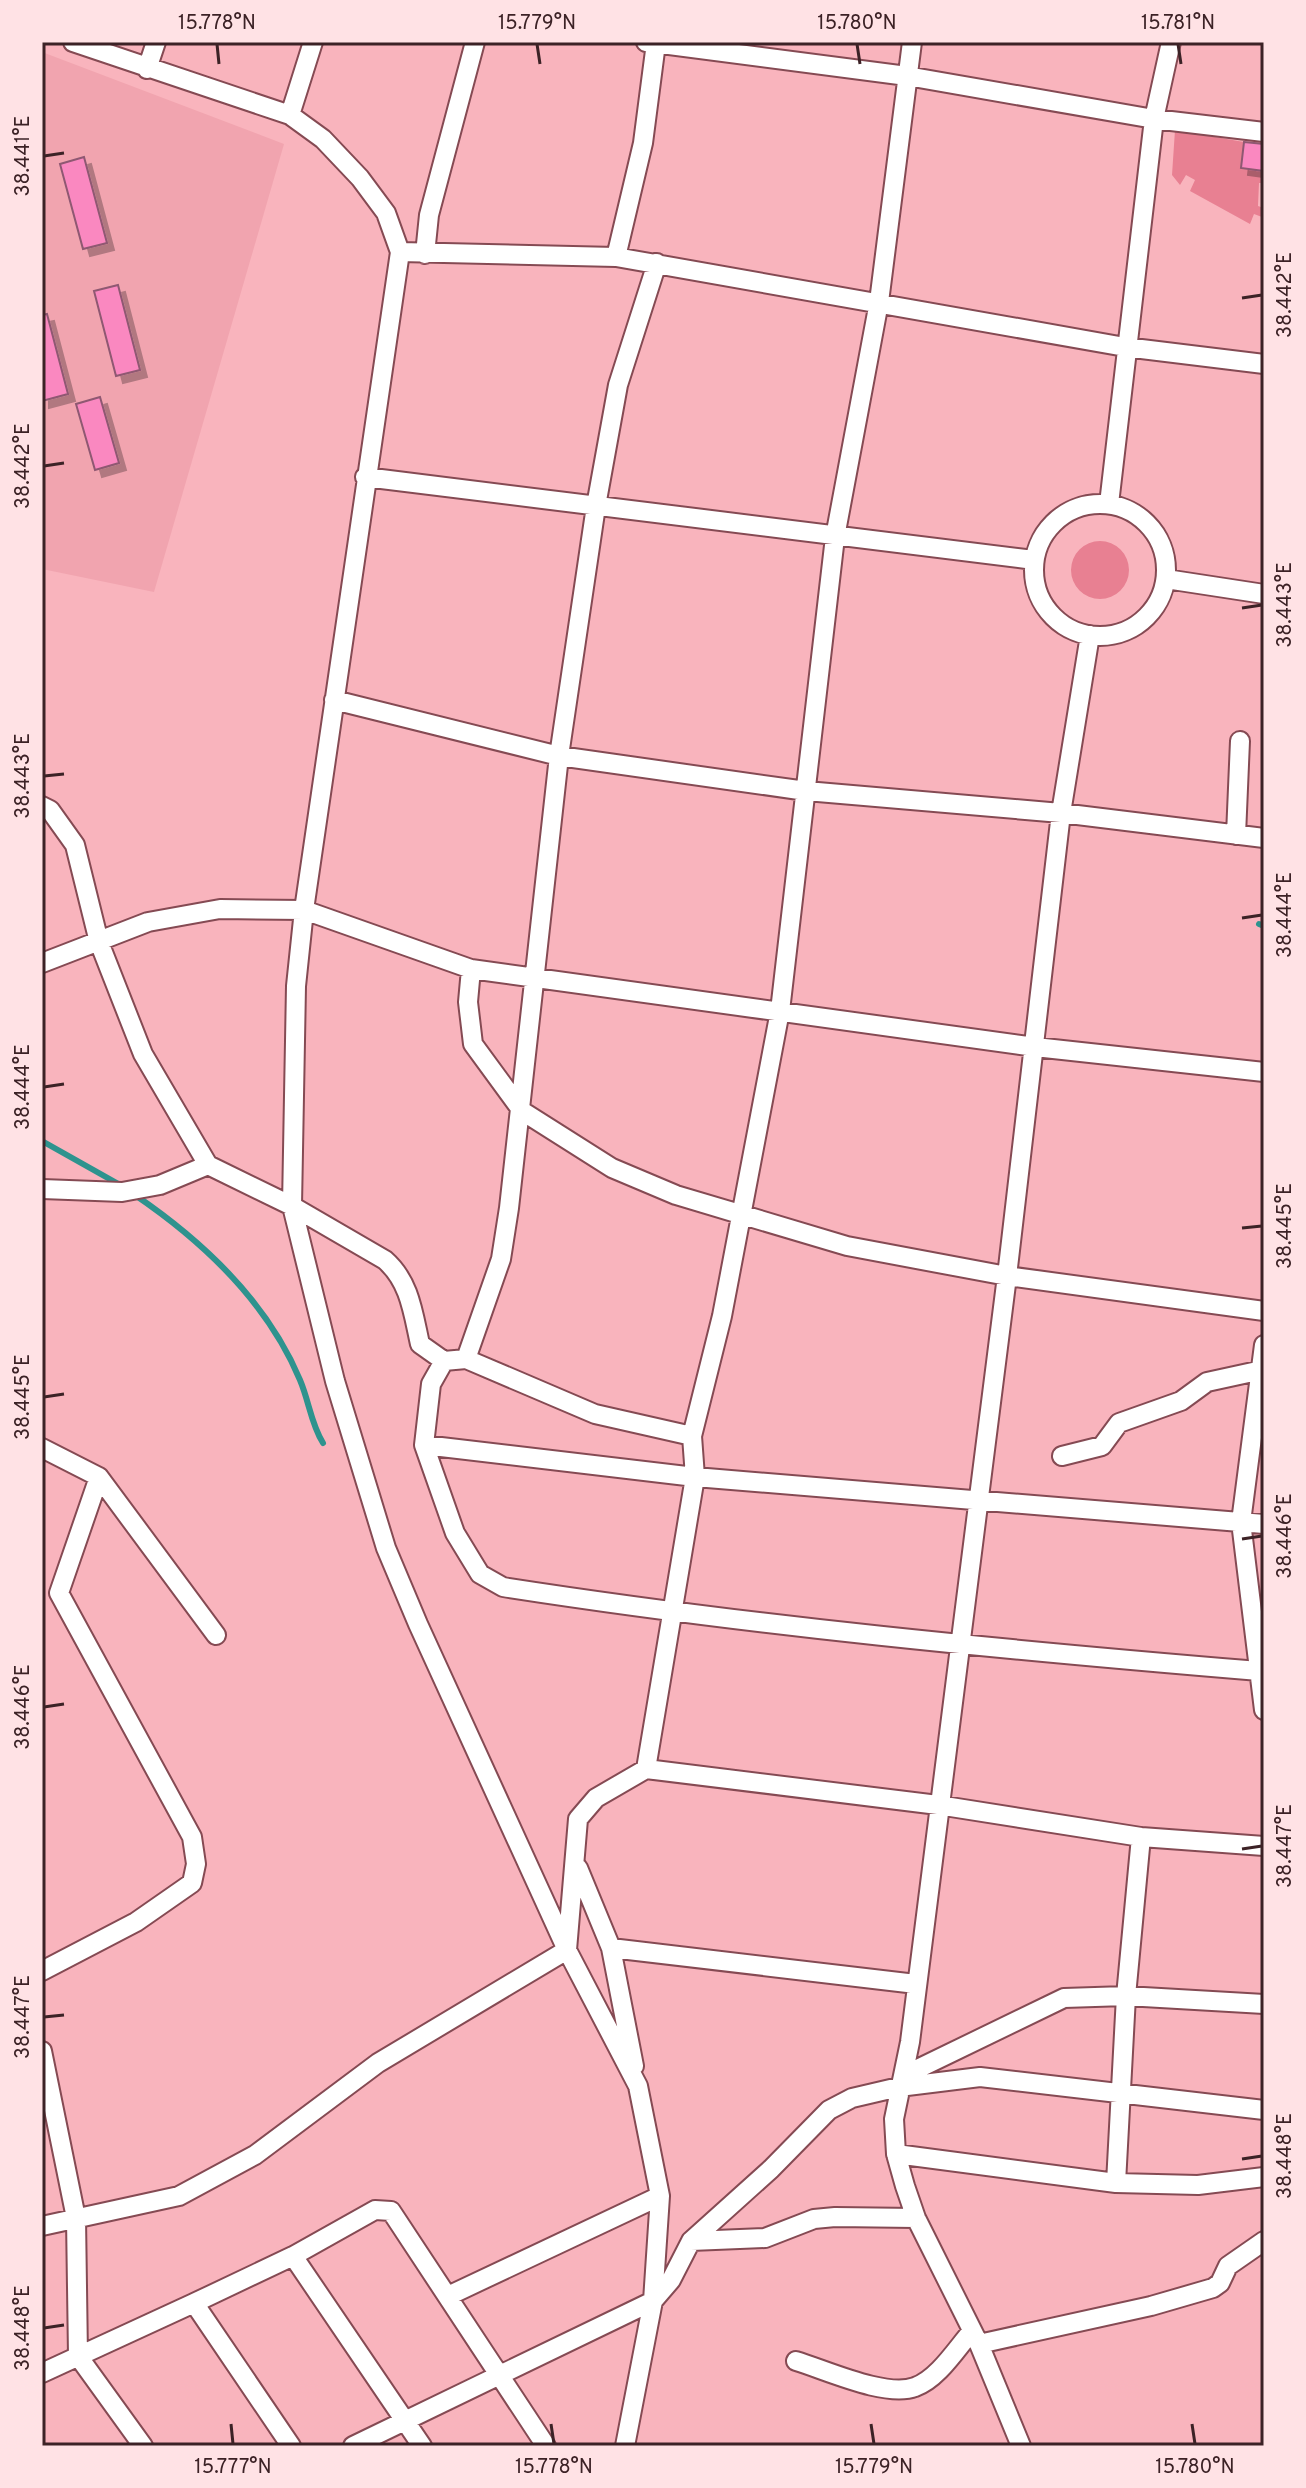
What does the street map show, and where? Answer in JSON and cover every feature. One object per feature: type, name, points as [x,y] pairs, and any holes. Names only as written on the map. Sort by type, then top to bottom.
[{"type":"street","points":[[73,42],[290,115],[323,139],[360,178],[386,213],[400,252],[304,910],[296,986],[292,1206],[335,1381],[386,1548],[567,1950],[638,2086]]},
{"type":"street","points":[[147,69],[156,42]]},
{"type":"street","points":[[290,115],[313,42]]},
{"type":"street","points":[[425,254],[429,215],[475,42]]},
{"type":"street","points":[[646,1769],[695,1477],[692,1436],[722,1316],[780,1011],[835,537],[879,302],[912,42]]},
{"type":"street","points":[[1109,504],[1154,119],[1171,42]]},
{"type":"street","points":[[616,257],[643,143],[651,43],[711,45],[1154,119],[1264,132]]},
{"type":"street","points":[[400,252],[616,257],[1125,347],[1264,364]]},
{"type":"street","points":[[466,1359],[501,1259],[522,1111],[531,978],[559,756],[596,506],[618,385],[657,263]]},
{"type":"street","points":[[365,477],[1034,560]]},
{"type":"street","points":[[1089,504],[1109,504],[1129,510],[1153,530],[1165,558],[1166,579],[1160,599],[1148,616],[1131,629],[1112,636],[1090,635],[1071,630],[1048,609],[1035,581],[1034,560],[1041,540],[1053,524],[1069,511],[1089,504]]},
{"type":"street","points":[[1166,579],[1264,594]]},
{"type":"street","points":[[1021,2446],[976,2338],[916,2218],[896,2154],[894,2119],[910,2042],[1007,1276],[1061,813],[1090,635]]},
{"type":"street","points":[[334,700],[559,756],[806,791],[1061,813],[1264,838]]},
{"type":"street","points":[[1236,835],[1240,741]]},
{"type":"street","points":[[42,806],[50,810],[75,845],[99,942],[143,1054],[208,1165],[292,1206],[398,1271],[407,1287],[420,1344],[444,1361],[466,1359],[595,1414],[692,1436]]},
{"type":"street","points":[[42,963],[148,922],[220,909],[304,910],[471,969],[1035,1047],[1264,1072]]},
{"type":"street","points":[[471,969],[468,1002],[473,1044],[522,1111],[612,1168],[676,1195],[847,1246],[1007,1276],[1264,1311]]},
{"type":"street","points":[[42,1189],[122,1192],[160,1185],[208,1165]]},
{"type":"street","points":[[1264,1345],[1241,1522],[1264,1704]]},
{"type":"street","points":[[444,1361],[431,1384],[424,1445],[455,1533],[480,1574],[503,1587],[672,1613],[958,1646],[1261,1675]]},
{"type":"street","points":[[1062,1456],[1102,1446],[1119,1423],[1181,1401],[1207,1382],[1262,1370]]},
{"type":"street","points":[[424,1445],[695,1477],[977,1503],[1264,1524]]},
{"type":"street","points":[[42,1448],[99,1477],[216,1635]]},
{"type":"street","points":[[42,1971],[158,1907],[192,1883],[196,1864],[192,1837],[59,1593],[99,1477]]},
{"type":"street","points":[[567,1950],[577,1865],[578,1819],[596,1798],[646,1769],[938,1805],[1141,1837],[1264,1846]]},
{"type":"street","points":[[1116,2183],[1126,1996],[1141,1837]]},
{"type":"street","points":[[577,1865],[611,1948],[660,2196],[653,2301],[620,2444]]},
{"type":"street","points":[[611,1948],[916,1984]]},
{"type":"street","points":[[42,2226],[179,2196],[255,2155],[378,2063],[567,1950]]},
{"type":"street","points":[[353,2446],[653,2301],[671,2280],[691,2241],[771,2169],[829,2110],[852,2098],[901,2081],[1064,1998],[1126,1996],[1264,2004]]},
{"type":"street","points":[[42,2051],[76,2218],[78,2356],[143,2446]]},
{"type":"street","points":[[901,2081],[980,2077],[1264,2110]]},
{"type":"street","points":[[896,2154],[1116,2183],[1198,2185],[1264,2177]]},
{"type":"street","points":[[448,2296],[660,2196]]},
{"type":"street","points":[[42,2373],[293,2256],[375,2210],[391,2211],[546,2446]]},
{"type":"street","points":[[691,2241],[765,2238],[814,2219],[916,2218]]},
{"type":"street","points":[[796,2361],[891,2390],[916,2387],[976,2338],[1151,2306],[1213,2288],[1235,2259],[1264,2241]]},
{"type":"street","points":[[293,2256],[422,2446]]},
{"type":"street","points":[[194,2303],[291,2446]]},
{"type":"shaded area","points":[[42,52],[284,144],[154,592],[42,569]]},
{"type":"shaded area","points":[[1175,130],[1244,142],[1241,168],[1264,171],[1264,183],[1259,183],[1258,206],[1264,208],[1262,217],[1254,214],[1250,224],[1190,191],[1195,180],[1186,175],[1180,185],[1172,175]]},
{"type":"shaded area","points":[[1100,541],[1121,549],[1129,570],[1121,591],[1100,599],[1079,591],[1071,570],[1079,549]]},
{"type":"building","points":[[1244,142],[1264,144],[1264,171],[1241,168]]},
{"type":"building","points":[[84,157],[107,243],[83,249],[60,164]]},
{"type":"building","points":[[118,285],[140,370],[116,376],[94,291]]},
{"type":"building","points":[[47,314],[68,394],[42,401],[42,315]]},
{"type":"building","points":[[100,397],[119,463],[95,470],[76,404]]},
{"type":"waterway","points":[[1259,924],[1264,926]]},
{"type":"waterway","points":[[42,1141],[122,1186]]},
{"type":"waterway","points":[[135,1195],[209,1253],[270,1324],[300,1380],[323,1443]]}]
